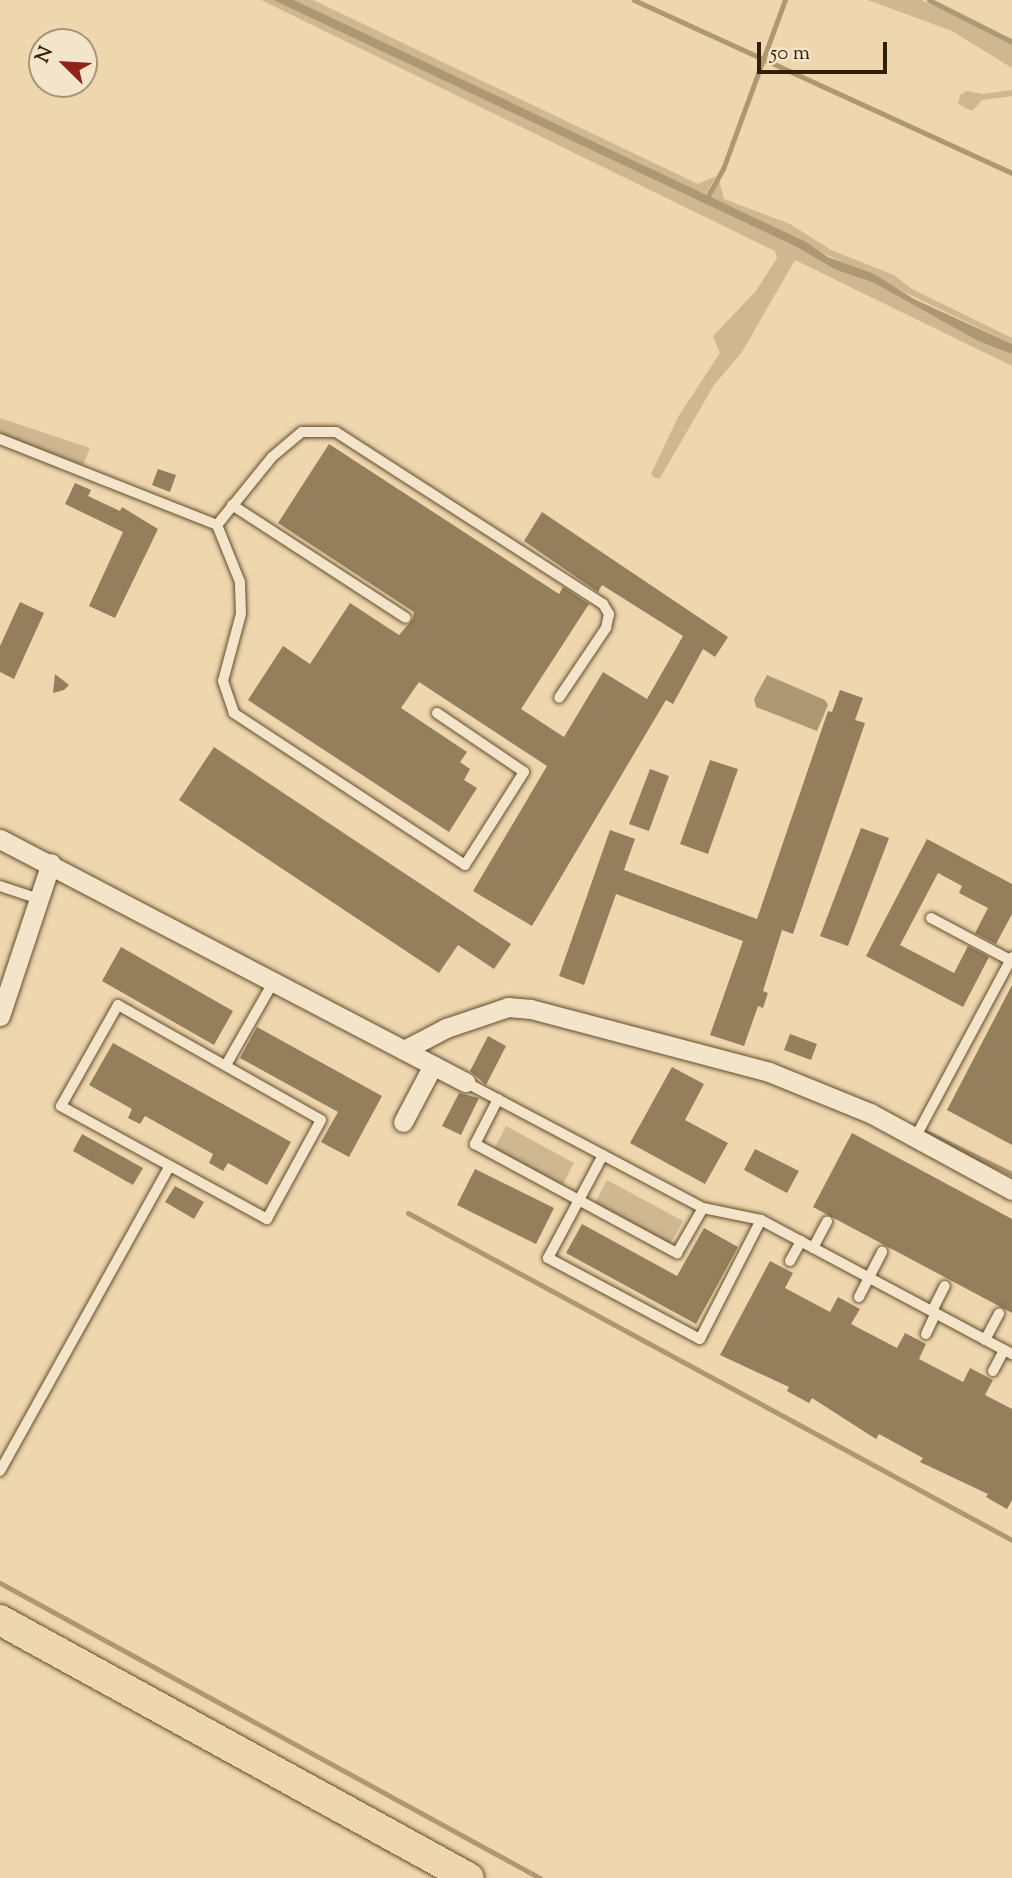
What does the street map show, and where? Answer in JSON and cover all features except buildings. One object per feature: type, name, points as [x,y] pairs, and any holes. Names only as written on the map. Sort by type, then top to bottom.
[{"type":"main road","points":[[0,1620],[469,1878]]},
{"type":"street","points":[[0,839],[51,863],[465,1082]]},
{"type":"street","points":[[0,1016],[51,863]]},
{"type":"street","points":[[404,1050],[446,1028],[508,1007],[531,1009],[769,1072],[870,1113],[1012,1190]]},
{"type":"street","points":[[403,1122],[433,1065]]},
{"type":"lane","points":[[217,525],[272,457],[302,432],[336,432],[603,604],[609,614],[606,628],[559,698]]},
{"type":"lane","points":[[0,439],[217,525],[240,582],[241,614],[223,681],[234,713],[465,865],[524,772],[437,713]]},
{"type":"lane","points":[[232,505],[406,618]]},
{"type":"lane","points":[[0,886],[39,900]]},
{"type":"lane","points":[[915,1138],[1011,958],[931,918]]},
{"type":"lane","points":[[226,1065],[274,981]]},
{"type":"lane","points":[[118,1005],[226,1065],[321,1120],[267,1219],[61,1106],[118,1005]]},
{"type":"lane","points":[[465,1082],[703,1208],[761,1220],[1008,1352],[993,1371]]},
{"type":"lane","points":[[498,1099],[475,1144],[677,1253],[703,1208]]},
{"type":"lane","points":[[603,1155],[548,1258],[700,1339],[761,1220]]},
{"type":"lane","points":[[0,1471],[170,1166]]},
{"type":"lane","points":[[813,1248],[827,1222]]},
{"type":"lane","points":[[790,1261],[801,1241]]},
{"type":"lane","points":[[859,1297],[882,1252]]},
{"type":"lane","points":[[926,1334],[945,1286]]},
{"type":"lane","points":[[985,1340],[999,1314]]},
{"type":"shaded area","points":[[261,0],[273,0],[797,247],[834,269],[874,283],[978,341],[1012,354],[1012,366],[795,260],[742,352],[714,385],[660,478],[655,478],[651,474],[678,417],[720,353],[713,336],[756,291],[777,258],[775,251]]},
{"type":"shaded area","points":[[273,0],[294,0],[806,242],[828,257],[874,274],[914,299],[1012,344],[1012,354],[978,341],[874,283],[834,269],[797,247]]},
{"type":"shaded area","points":[[294,0],[313,0],[698,184],[716,176],[705,196]]},
{"type":"shaded area","points":[[868,0],[921,0],[953,14],[1012,45],[1012,68],[952,31]]},
{"type":"shaded area","points":[[1012,90],[1012,96],[982,100],[972,111],[958,104],[960,95],[967,91],[983,94]]},
{"type":"shaded area","points":[[719,180],[724,199],[790,224],[831,250],[894,275],[912,289],[1012,338],[1012,344],[709,198]]},
{"type":"shaded area","points":[[0,418],[90,448],[83,465],[0,434]]},
{"type":"shaded area","points":[[767,675],[825,700],[828,705],[817,731],[756,707],[754,699]]},
{"type":"shaded area","points":[[506,1126],[574,1163],[562,1186],[494,1149]]},
{"type":"shaded area","points":[[607,1180],[683,1221],[670,1244],[595,1203]]},
{"type":"waterway","points":[[634,0],[1012,173]]},
{"type":"waterway","points":[[705,201],[723,169],[785,0]]},
{"type":"waterway","points":[[929,0],[1012,42]]},
{"type":"waterway","points":[[926,1132],[1012,1174]]},
{"type":"waterway","points":[[408,1213],[1012,1540]]},
{"type":"waterway","points":[[0,1583],[540,1878]]}]
